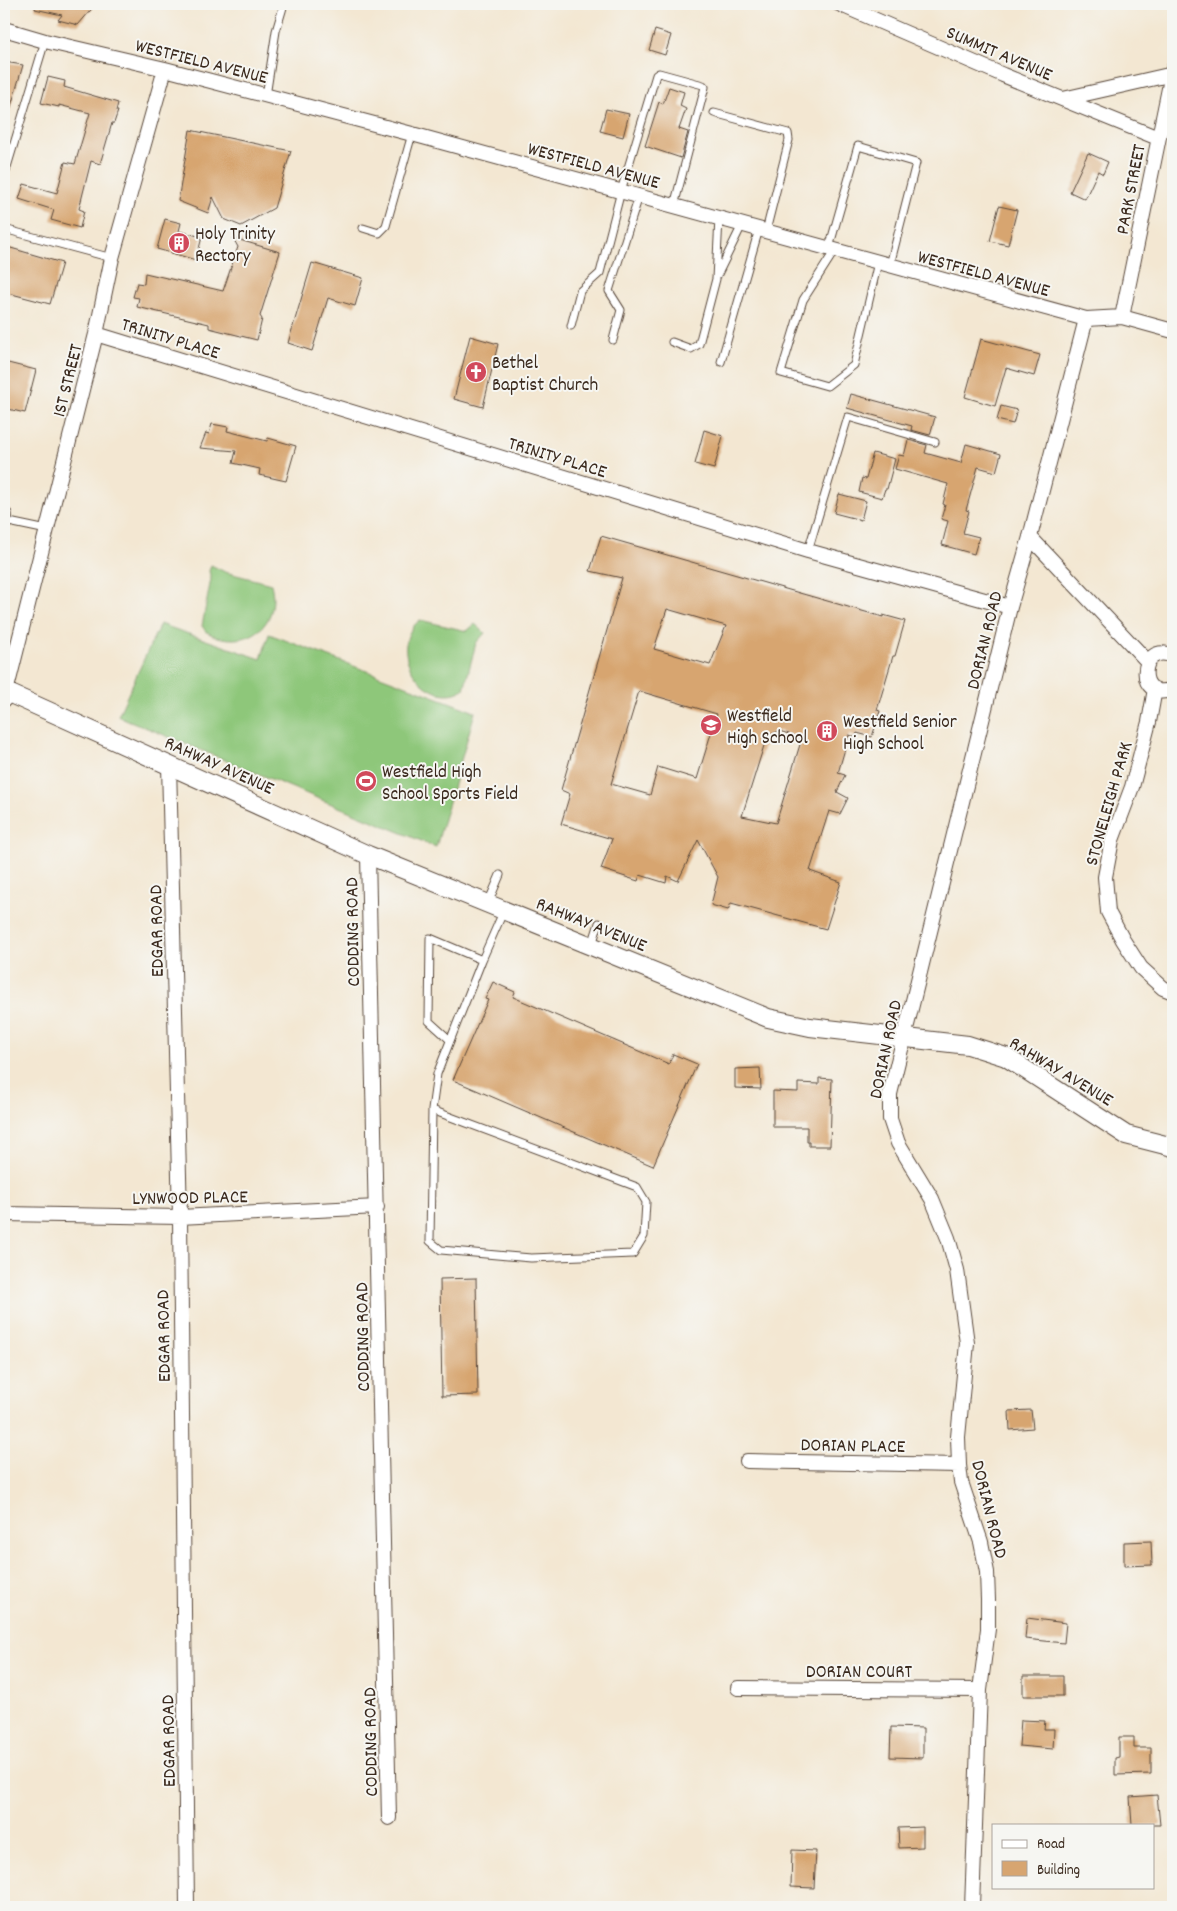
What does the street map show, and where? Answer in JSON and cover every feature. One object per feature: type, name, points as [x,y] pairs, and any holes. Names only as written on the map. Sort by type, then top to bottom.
[{"type":"street","name":"SUMMIT AVENUE","points":[[839,4],[1158,138]]},
{"type":"street","name":"WESTFIELD AVENUE","points":[[4,29],[412,134],[1086,319],[1122,317],[1173,332]]},
{"type":"street","name":"1ST STREET","points":[[5,694],[96,334],[112,258],[165,69]]},
{"type":"street","name":"SUMMIT AVENUE","points":[[1063,99],[1173,72]]},
{"type":"street","name":"PARK STREET","points":[[1122,317],[1173,72]]},
{"type":"street","name":"DORIAN ROAD","points":[[972,1907],[980,1690],[988,1629],[987,1572],[981,1542],[961,1482],[959,1465],[958,1437],[967,1343],[963,1303],[957,1270],[948,1238],[932,1200],[898,1143],[890,1119],[890,1094],[1010,607],[1086,319]]},
{"type":"street","name":"TRINITY PLACE","points":[[96,334],[808,551],[1010,607]]},
{"type":"street","points":[[1030,537],[1148,662]]},
{"type":"street","points":[[1173,656],[1164,653],[1158,654],[1148,662],[1145,668],[1146,680],[1154,689],[1167,691],[1173,689]]},
{"type":"street","name":"STONELEIGH PARK","points":[[1154,689],[1149,722],[1132,787],[1112,840],[1105,877],[1108,912],[1123,940],[1142,968],[1163,988],[1173,992]]},
{"type":"street","name":"RAHWAY AVENUE","points":[[5,694],[170,764],[368,855],[768,1018],[810,1027],[968,1044],[1006,1057],[1126,1135],[1173,1147]]},
{"type":"street","name":"EDGAR ROAD","points":[[170,764],[180,1217],[187,1907]]},
{"type":"street","name":"CODDING ROAD","points":[[368,855],[389,1818]]},
{"type":"street","name":"LYNWOOD PLACE","points":[[4,1214],[180,1217],[377,1206]]},
{"type":"street","name":"DORIAN PLACE","points":[[747,1461],[959,1465]]},
{"type":"street","name":"DORIAN COURT","points":[[738,1688],[980,1690]]},
{"type":"lane","points":[[266,96],[276,31],[284,4]]},
{"type":"lane","points":[[4,177],[45,41]]},
{"type":"lane","points":[[571,326],[580,291],[600,273],[621,191],[656,75],[662,73],[703,85],[706,91],[674,206]]},
{"type":"lane","points":[[714,113],[788,133],[789,140],[721,362]]},
{"type":"lane","points":[[363,228],[379,233],[386,226],[412,134]]},
{"type":"lane","points":[[858,146],[916,164],[884,264],[854,366],[827,386],[781,373],[802,300],[832,249],[858,146]]},
{"type":"lane","points":[[613,340],[621,310],[609,292],[639,196]]},
{"type":"lane","points":[[672,342],[691,349],[699,344],[716,278],[719,218]]},
{"type":"lane","points":[[716,278],[742,225]]},
{"type":"lane","points":[[4,229],[112,258]]},
{"type":"lane","points":[[808,551],[848,417],[935,442]]},
{"type":"lane","points":[[4,510],[8,513],[9,522],[4,529]]},
{"type":"lane","points":[[9,522],[47,530]]},
{"type":"lane","points":[[432,1110],[637,1188],[646,1202],[644,1236],[633,1254],[531,1258],[441,1250],[430,1241],[432,1110],[437,1074],[482,960],[496,907],[500,875]]},
{"type":"lane","points":[[592,946],[599,923]]},
{"type":"lane","points":[[450,1040],[430,1021],[430,938],[482,960]]},
{"type":"green space","points":[[211,565],[225,572],[271,584],[273,596],[269,618],[255,633],[235,639],[222,638],[208,633],[202,626],[211,579],[209,571]]},
{"type":"green space","points":[[420,620],[467,631],[475,624],[485,633],[476,643],[464,689],[450,694],[437,692],[424,685],[414,674],[408,661],[406,647],[410,633]]},
{"type":"green space","name":"Westfield High School Sports Field","points":[[160,624],[261,659],[269,634],[475,712],[436,847],[118,716]]},
{"type":"building","points":[[36,4],[96,4],[78,25],[58,20],[62,15],[35,9]]},
{"type":"building","points":[[655,30],[671,35],[665,55],[649,50]]},
{"type":"building","points":[[4,62],[23,65],[7,120],[4,120]]},
{"type":"building","points":[[48,77],[65,81],[64,87],[118,103],[116,111],[118,111],[114,123],[112,123],[100,164],[91,161],[79,209],[84,211],[80,228],[51,220],[54,210],[19,199],[24,184],[57,193],[65,162],[75,164],[90,113],[59,105],[59,107],[41,103]]},
{"type":"building","points":[[669,87],[684,92],[680,106],[686,109],[679,129],[688,132],[681,158],[645,146],[659,102],[663,104]]},
{"type":"building","points":[[606,109],[629,114],[623,137],[600,131]]},
{"type":"building","points":[[190,130],[291,151],[274,208],[241,226],[224,219],[213,197],[208,213],[178,201]]},
{"type":"building","points":[[1088,153],[1108,162],[1103,174],[1098,171],[1085,199],[1070,192]]},
{"type":"building","points":[[999,206],[1017,210],[1008,245],[990,241]]},
{"type":"building","name":"Holy Trinity Rectory","points":[[165,219],[181,223],[179,231],[202,237],[196,260],[157,249]]},
{"type":"building","points":[[233,238],[280,252],[260,316],[262,319],[257,340],[209,328],[209,324],[137,307],[139,298],[133,297],[137,283],[144,284],[145,273],[223,291],[238,247]]},
{"type":"building","points":[[4,246],[62,263],[50,304],[4,292]]},
{"type":"building","points":[[312,263],[363,278],[355,306],[328,298],[312,351],[288,343]]},
{"type":"building","name":"Bethel Baptist Church","points":[[470,336],[498,344],[483,407],[454,399]]},
{"type":"building","points":[[981,339],[1040,355],[1034,376],[1006,368],[995,406],[965,397]]},
{"type":"building","points":[[4,362],[36,370],[25,413],[4,408]]},
{"type":"building","points":[[851,394],[935,417],[930,435],[911,430],[912,426],[847,408]]},
{"type":"building","points":[[1001,406],[1017,410],[1013,424],[997,420]]},
{"type":"building","points":[[212,424],[228,427],[227,431],[267,441],[268,438],[296,446],[286,481],[259,475],[260,469],[233,463],[236,451],[200,448],[206,433],[209,434]]},
{"type":"building","points":[[704,430],[723,436],[714,469],[695,464]]},
{"type":"building","points":[[908,440],[927,445],[925,453],[961,463],[966,444],[1001,454],[996,472],[978,467],[966,510],[969,511],[963,533],[979,537],[974,554],[942,545],[948,521],[941,519],[948,484],[895,469],[899,455],[904,456]]},
{"type":"building","points":[[873,453],[895,459],[887,489],[885,489],[882,498],[859,492],[862,478],[866,479]]},
{"type":"building","points":[[839,494],[866,501],[861,520],[834,513]]},
{"type":"building","name":"Westfield Senior High School","points":[[601,536],[883,617],[883,615],[905,621],[877,710],[880,711],[872,737],[857,733],[856,737],[849,735],[838,773],[845,775],[837,792],[848,798],[840,814],[829,811],[810,871],[841,882],[826,929],[731,903],[728,910],[711,905],[718,877],[698,840],[678,881],[667,876],[666,883],[640,875],[638,881],[601,869],[612,839],[561,824],[570,794],[561,790],[622,578],[590,571]],"holes":[[[667,609],[726,626],[710,665],[654,649]],[[639,691],[717,714],[697,779],[658,767],[650,795],[611,784]],[[779,731],[802,738],[776,823],[742,816],[767,736]]]},
{"type":"building","points":[[493,982],[515,992],[513,997],[669,1064],[673,1054],[697,1064],[653,1166],[453,1080],[488,1000],[485,999]]},
{"type":"building","points":[[760,1068],[761,1089],[735,1088],[735,1069]]},
{"type":"building","points":[[819,1078],[832,1079],[830,1146],[809,1146],[809,1142],[807,1142],[807,1127],[773,1127],[773,1091],[798,1092],[798,1083],[819,1084]]},
{"type":"building","points":[[476,1278],[478,1395],[442,1396],[440,1279]]},
{"type":"building","points":[[1031,1410],[1033,1428],[1010,1430],[1009,1411]]},
{"type":"building","points":[[1151,1541],[1152,1565],[1124,1566],[1124,1542]]},
{"type":"building","points":[[1027,1618],[1066,1623],[1064,1643],[1025,1639]]},
{"type":"building","points":[[1023,1676],[1063,1676],[1063,1696],[1023,1696]]},
{"type":"building","points":[[1021,1720],[1045,1721],[1044,1729],[1054,1729],[1053,1749],[1019,1746]]},
{"type":"building","points":[[891,1727],[923,1728],[923,1758],[890,1757]]},
{"type":"building","points":[[1119,1737],[1134,1737],[1134,1748],[1151,1748],[1151,1774],[1115,1775],[1115,1758],[1119,1757]]},
{"type":"building","points":[[1157,1795],[1160,1825],[1132,1824],[1130,1797]]},
{"type":"building","points":[[923,1827],[923,1847],[899,1848],[898,1828]]},
{"type":"building","points":[[792,1850],[816,1851],[814,1888],[791,1887]]},
{"type":"place","name":"Holy Trinity Rectory","points":[[179,243]]},
{"type":"place","name":"Bethel Baptist Church","points":[[476,372]]},
{"type":"place","name":"Westfield High School","points":[[711,725]]},
{"type":"place","name":"Westfield Senior High School","points":[[827,731]]},
{"type":"place","name":"Westfield High School Sports Field","points":[[366,781]]}]
